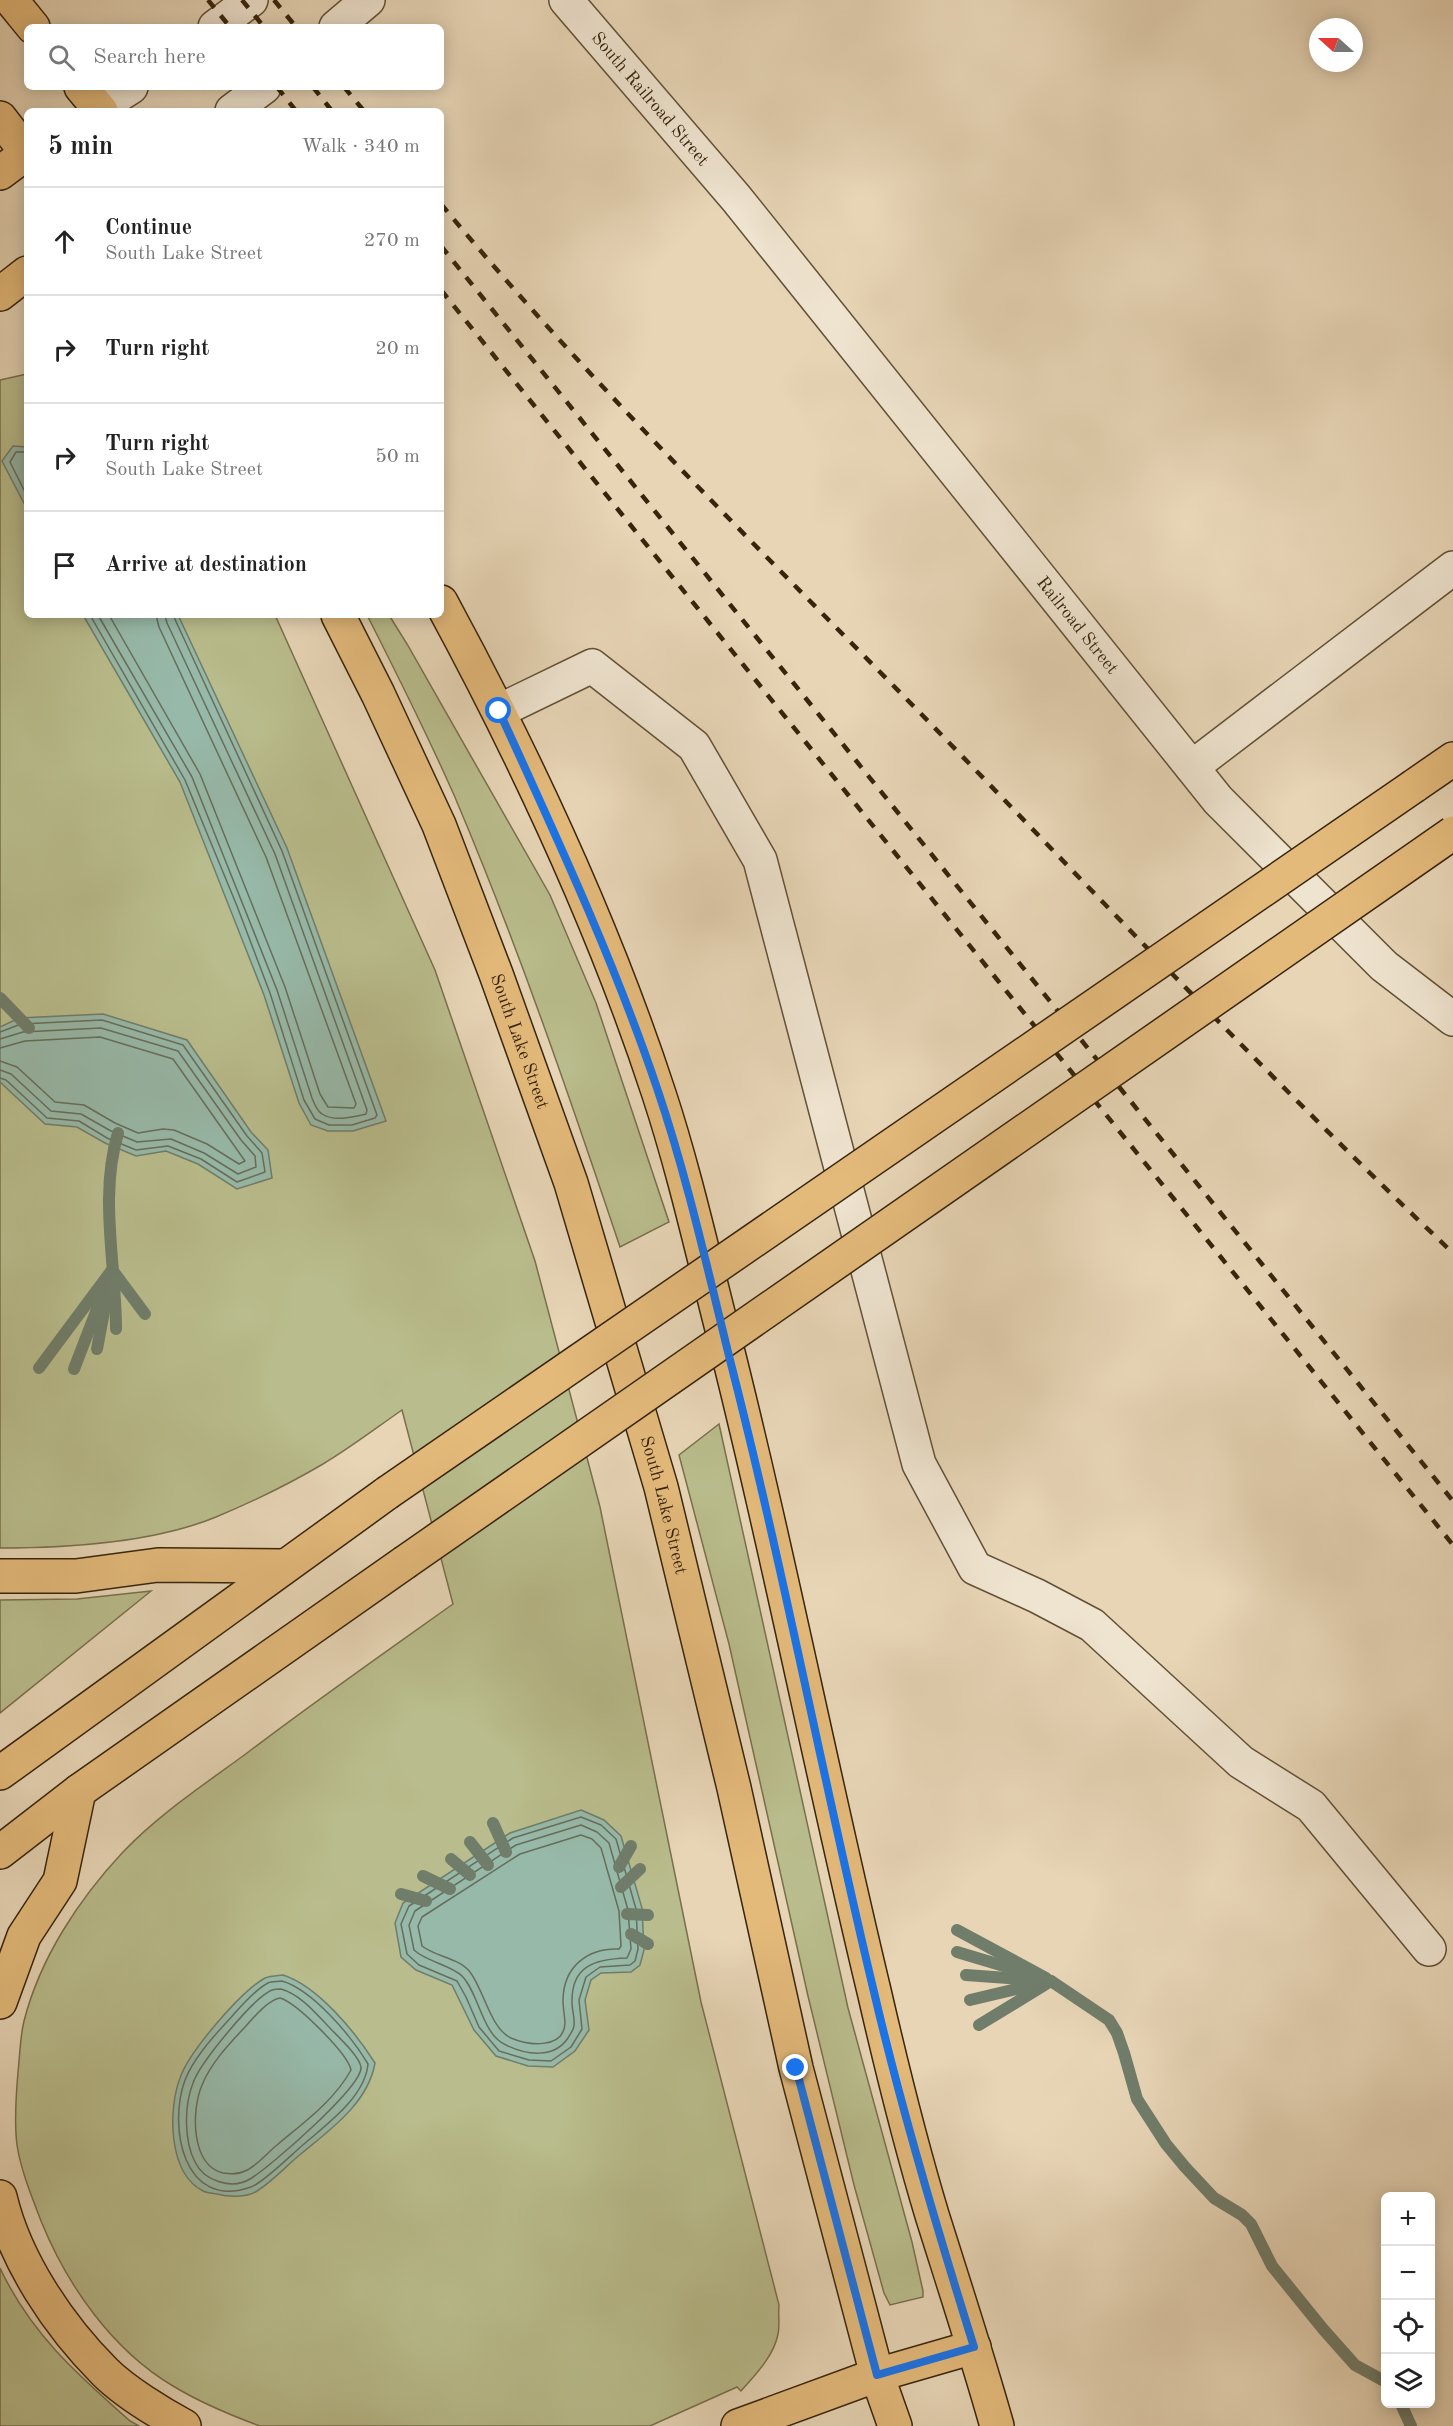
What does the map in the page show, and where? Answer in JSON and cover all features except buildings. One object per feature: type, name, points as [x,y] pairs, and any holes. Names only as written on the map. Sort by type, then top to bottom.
[{"type":"main road","points":[[11,0],[31,24]]},
{"type":"main road","points":[[0,118],[24,149]]},
{"type":"main road","points":[[0,173],[24,155]]},
{"type":"main road","points":[[0,294],[24,275]]},
{"type":"main road","points":[[444,608],[499,711],[581,891],[658,1090],[679,1159],[753,1450],[874,1994],[930,2210],[997,2426]]},
{"type":"main road","name":"South Lake Street","points":[[340,618],[439,825],[496,974],[571,1183],[661,1487],[734,1788],[796,2068],[877,2375],[896,2426]]},
{"type":"main road","points":[[0,1773],[387,1494],[1453,759]]},
{"type":"main road","points":[[0,1852],[79,1791],[404,1563],[1453,833]]},
{"type":"main road","points":[[0,1576],[76,1576],[158,1565],[285,1566]]},
{"type":"main road","points":[[0,2002],[24,1936],[60,1881],[79,1791]]},
{"type":"main road","points":[[0,2197],[3,2211],[27,2267],[59,2320],[106,2373],[169,2418],[184,2426]]},
{"type":"main road","points":[[738,2426],[877,2375],[974,2347]]},
{"type":"street","points":[[219,24],[251,0]]},
{"type":"street","points":[[340,24],[368,0]]},
{"type":"street","name":"South Railroad Street","points":[[566,0],[736,198]]},
{"type":"street","points":[[93,104],[124,90]]},
{"type":"street","points":[[236,108],[260,90]]},
{"type":"street","name":"Railroad Street","points":[[736,198],[1218,800],[1384,966],[1453,1019]]},
{"type":"street","points":[[1192,767],[1453,568]]},
{"type":"street","points":[[499,711],[592,666],[694,746],[760,860],[918,1464],[975,1568],[1037,1596],[1092,1625],[1240,1762],[1311,1806],[1429,1948]]},
{"type":"green space","points":[[24,375],[24,618],[276,618],[435,970],[535,1261],[600,1507],[701,2002],[779,2305],[779,2331],[776,2342],[763,2365],[741,2391],[737,2387],[650,2426],[260,2426],[238,2418],[173,2386],[130,2354],[111,2335],[78,2292],[64,2269],[41,2221],[24,2174],[17,2145],[15,2118],[24,2021],[40,1975],[51,1952],[91,1889],[123,1852],[167,1812],[323,1696],[453,1604],[402,1410],[343,1451],[284,1486],[191,1526],[165,1533],[110,1542],[53,1547],[0,1548],[0,380]]},
{"type":"green space","points":[[369,618],[391,618],[407,644],[550,895],[596,1003],[669,1222],[620,1247],[499,907],[454,795]]},
{"type":"green space","points":[[719,1424],[848,2008],[912,2242],[923,2291],[923,2297],[890,2305],[884,2293],[854,2185],[808,1996],[729,1644],[679,1455]]},
{"type":"green space","points":[[151,1591],[0,1713],[0,1600],[77,1599]]},
{"type":"green space","points":[[0,2268],[26,2313],[57,2352],[110,2404],[139,2426],[0,2426]]},
{"type":"water","points":[[13,446],[24,447],[24,503],[2,461]]},
{"type":"water","points":[[85,618],[179,618],[287,848],[386,1121],[353,1131],[328,1131],[311,1125],[299,1103],[264,995],[180,782]]},
{"type":"water","points":[[103,1014],[187,1040],[251,1132],[268,1150],[272,1178],[237,1189],[198,1164],[166,1151],[136,1156],[105,1143],[77,1127],[45,1124],[0,1082],[0,1027],[19,1018]]},
{"type":"water","points":[[581,1810],[604,1820],[621,1836],[642,1908],[644,1950],[640,1965],[631,1972],[601,1973],[591,1980],[585,2000],[589,2030],[575,2051],[553,2067],[528,2066],[496,2056],[474,2030],[452,1985],[416,1970],[401,1957],[395,1923],[403,1903],[510,1833]]},
{"type":"water","points":[[283,1975],[309,1989],[347,2025],[375,2063],[371,2077],[365,2091],[347,2114],[263,2187],[248,2195],[237,2196],[205,2192],[191,2182],[177,2156],[173,2123],[176,2091],[180,2078],[194,2053],[216,2023],[242,1996],[265,1978]]},
{"type":"waterway","points":[[0,998],[29,1028]]},
{"type":"waterway","points":[[116,1329],[109,1206],[112,1157],[118,1133]]},
{"type":"waterway","points":[[39,1368],[112,1270]]},
{"type":"waterway","points":[[113,1271],[145,1314]]},
{"type":"waterway","points":[[74,1369],[106,1286]]},
{"type":"waterway","points":[[97,1349],[106,1301]]},
{"type":"waterway","points":[[493,1823],[506,1852]]},
{"type":"waterway","points":[[470,1842],[488,1865]]},
{"type":"waterway","points":[[619,1867],[631,1846]]},
{"type":"waterway","points":[[451,1859],[470,1875]]},
{"type":"waterway","points":[[621,1887],[640,1869]]},
{"type":"waterway","points":[[423,1876],[450,1889]]},
{"type":"waterway","points":[[401,1894],[426,1901]]},
{"type":"waterway","points":[[627,1914],[648,1915]]},
{"type":"waterway","points":[[957,1930],[1046,1978]]},
{"type":"waterway","points":[[631,1934],[648,1944]]},
{"type":"waterway","points":[[957,1952],[1024,1972]]},
{"type":"waterway","points":[[966,1975],[1051,1981],[1109,2020],[1117,2033],[1137,2099],[1166,2144],[1214,2198],[1242,2215],[1251,2224],[1272,2266],[1355,2365],[1381,2379]]},
{"type":"waterway","points":[[979,2025],[1051,1981]]},
{"type":"waterway","points":[[970,2000],[1038,1984]]},
{"type":"waterway","points":[[1403,2408],[1411,2426]]},
{"type":"railway","points":[[208,0],[228,24]]},
{"type":"railway","points":[[242,0],[262,24]]},
{"type":"railway","points":[[274,0],[294,24]]},
{"type":"railway","points":[[279,90],[294,108]]},
{"type":"railway","points":[[315,90],[330,108]]},
{"type":"railway","points":[[346,90],[362,108]]},
{"type":"railway","points":[[444,208],[558,338],[679,467],[1253,1057],[1453,1253]]},
{"type":"railway","points":[[444,250],[1453,1501]]},
{"type":"railway","points":[[444,294],[1453,1545]]},
{"type":"route","points":[[499,711],[577,880],[626,1002],[658,1090],[679,1159],[753,1450],[874,1994],[930,2210],[974,2347],[877,2375],[796,2068]]}]
